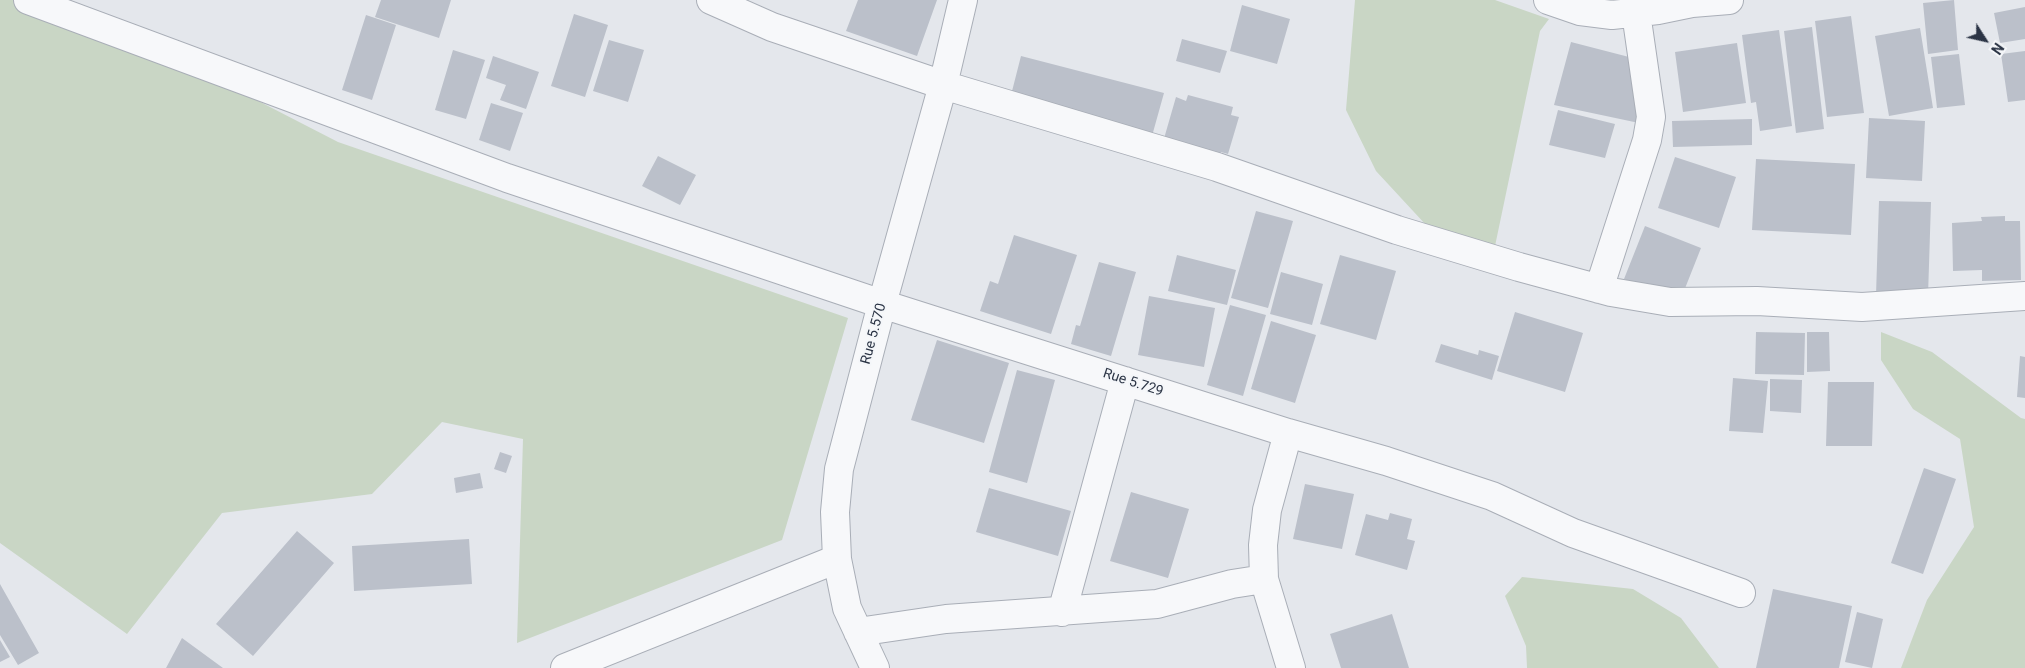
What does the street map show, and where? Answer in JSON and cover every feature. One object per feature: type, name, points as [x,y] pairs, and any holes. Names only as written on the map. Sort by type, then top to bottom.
[{"type":"street","name":"Rue 5.729","points":[[28,0],[507,178],[882,304],[1288,433],[1386,461],[1492,496],[1572,534],[1741,593]]},
{"type":"street","points":[[711,0],[772,27],[943,85],[1217,167],[1407,232],[1519,267],[1599,289],[1670,302],[1756,301],[1862,308],[2025,296]]},
{"type":"street","name":"Rue 5.570","points":[[875,668],[847,608],[837,559],[835,512],[839,469],[882,304],[943,85],[963,0]]},
{"type":"street","points":[[1548,0],[1580,11],[1612,15],[1636,13],[1692,3],[1729,0]]},
{"type":"street","points":[[1599,289],[1647,140],[1651,117],[1636,13]]},
{"type":"street","points":[[1062,612],[1125,381]]},
{"type":"street","points":[[1288,433],[1267,510],[1263,545],[1264,579],[1291,668]]},
{"type":"street","points":[[565,668],[837,559]]},
{"type":"street","points":[[858,632],[946,618],[1062,612],[1158,604],[1232,584],[1264,579]]},
{"type":"green space","points":[[0,0],[62,0],[338,142],[848,318],[782,540],[517,643],[523,439],[442,422],[372,494],[222,513],[127,634],[0,543]]},
{"type":"green space","points":[[1355,0],[1495,0],[1549,19],[1540,31],[1495,246],[1426,225],[1376,171],[1346,110]]},
{"type":"green space","points":[[1881,332],[1932,352],[2021,418],[2025,419],[2025,668],[1901,668],[1927,600],[1974,527],[1960,439],[1913,409],[1881,360]]},
{"type":"green space","points":[[1522,577],[1633,589],[1681,618],[1719,668],[1527,668],[1526,646],[1505,596]]},
{"type":"building","points":[[381,0],[451,0],[439,38],[375,17]]},
{"type":"building","points":[[858,0],[937,0],[917,56],[846,31]]},
{"type":"building","points":[[1954,0],[1958,50],[1928,54],[1923,3]]},
{"type":"building","points":[[1242,5],[1290,19],[1277,64],[1230,51]]},
{"type":"building","points":[[2025,7],[2025,39],[2000,43],[1994,13]]},
{"type":"building","points":[[574,14],[608,25],[585,97],[551,86]]},
{"type":"building","points":[[366,15],[396,25],[372,100],[342,90]]},
{"type":"building","points":[[1851,16],[1864,113],[1827,117],[1815,21]]},
{"type":"building","points":[[1812,27],[1824,129],[1796,133],[1784,31]]},
{"type":"building","points":[[1920,28],[1933,108],[1889,116],[1875,36]]},
{"type":"building","points":[[1779,30],[1792,126],[1760,131],[1756,102],[1751,103],[1742,35]]},
{"type":"building","points":[[1182,39],[1227,51],[1220,73],[1176,61]]},
{"type":"building","points":[[609,40],[644,50],[628,102],[593,91]]},
{"type":"building","points":[[1571,42],[1629,57],[1639,123],[1554,105]]},
{"type":"building","points":[[1737,43],[1746,103],[1683,112],[1675,52]]},
{"type":"building","points":[[453,50],[485,60],[466,119],[435,110]]},
{"type":"building","points":[[2025,51],[2025,100],[2008,102],[2001,54]]},
{"type":"building","points":[[1959,54],[1965,105],[1937,108],[1931,57]]},
{"type":"building","points":[[493,56],[539,72],[526,109],[500,100],[506,85],[486,78]]},
{"type":"building","points":[[1021,56],[1164,93],[1152,136],[1010,99]]},
{"type":"building","points":[[1188,95],[1233,107],[1231,115],[1239,117],[1228,154],[1221,152],[1219,158],[1189,150],[1190,145],[1184,143],[1183,148],[1163,142],[1176,97],[1186,101]]},
{"type":"building","points":[[491,103],[523,113],[510,151],[479,140]]},
{"type":"building","points":[[1558,110],[1615,124],[1605,158],[1549,145]]},
{"type":"building","points":[[1869,118],[1925,121],[1922,181],[1866,178]]},
{"type":"building","points":[[1752,119],[1752,145],[1673,147],[1672,121]]},
{"type":"building","points":[[658,156],[696,175],[680,205],[642,186]]},
{"type":"building","points":[[1675,157],[1736,177],[1719,228],[1658,208]]},
{"type":"building","points":[[1756,159],[1855,164],[1851,235],[1752,230]]},
{"type":"building","points":[[1879,201],[1931,202],[1928,296],[1876,295]]},
{"type":"building","points":[[1256,211],[1293,221],[1268,308],[1231,298]]},
{"type":"building","points":[[2005,216],[2005,221],[2020,221],[2021,280],[1982,281],[1982,270],[1953,271],[1952,223],[1982,221],[1981,217]]},
{"type":"building","points":[[1645,226],[1701,248],[1680,301],[1624,279]]},
{"type":"building","points":[[1014,235],[1077,255],[1051,334],[980,311],[990,281],[998,284]]},
{"type":"building","points":[[1177,255],[1236,270],[1227,305],[1168,291]]},
{"type":"building","points":[[1340,255],[1396,271],[1376,340],[1320,324]]},
{"type":"building","points":[[1099,262],[1136,272],[1111,356],[1071,344],[1076,325],[1080,326]]},
{"type":"building","points":[[1281,272],[1323,284],[1312,325],[1270,314]]},
{"type":"building","points":[[1149,296],[1215,308],[1204,367],[1138,355]]},
{"type":"building","points":[[1230,305],[1266,315],[1243,396],[1207,385]]},
{"type":"building","points":[[1515,312],[1583,333],[1565,392],[1497,371]]},
{"type":"building","points":[[1271,321],[1316,335],[1295,403],[1251,389]]},
{"type":"building","points":[[1756,332],[1805,333],[1804,375],[1755,374]]},
{"type":"building","points":[[1807,332],[1829,332],[1830,371],[1807,372]]},
{"type":"building","points":[[937,340],[1009,363],[984,443],[911,420]]},
{"type":"building","points":[[1441,344],[1478,355],[1479,350],[1499,356],[1492,380],[1435,362]]},
{"type":"building","points":[[2020,356],[2025,357],[2025,398],[2017,397]]},
{"type":"building","points":[[1017,370],[1055,380],[1027,483],[989,472]]},
{"type":"building","points":[[1733,378],[1768,381],[1763,433],[1729,431]]},
{"type":"building","points":[[1770,379],[1802,380],[1801,413],[1770,411]]},
{"type":"building","points":[[1828,382],[1874,382],[1872,446],[1826,446]]},
{"type":"building","points":[[500,452],[512,456],[506,473],[494,469]]},
{"type":"building","points":[[1924,468],[1956,479],[1923,574],[1891,563]]},
{"type":"building","points":[[480,473],[483,488],[456,493],[454,478]]},
{"type":"building","points":[[1305,484],[1354,494],[1342,549],[1293,539]]},
{"type":"building","points":[[989,488],[1071,511],[1058,556],[976,532]]},
{"type":"building","points":[[1131,492],[1189,509],[1168,578],[1110,561]]},
{"type":"building","points":[[1390,513],[1412,519],[1407,539],[1415,541],[1407,570],[1355,555],[1366,514],[1388,520]]},
{"type":"building","points":[[297,531],[334,563],[253,656],[216,624]]},
{"type":"building","points":[[469,539],[472,584],[354,591],[352,546]]},
{"type":"building","points":[[0,584],[39,653],[18,665],[0,635]]},
{"type":"building","points":[[1773,589],[1852,606],[1839,668],[1756,668]]},
{"type":"building","points":[[1857,612],[1883,619],[1872,668],[1845,662]]},
{"type":"building","points":[[1392,614],[1409,668],[1341,668],[1330,634]]},
{"type":"building","points":[[182,638],[223,668],[166,668]]},
{"type":"building","points":[[0,640],[10,657],[0,662]]}]
